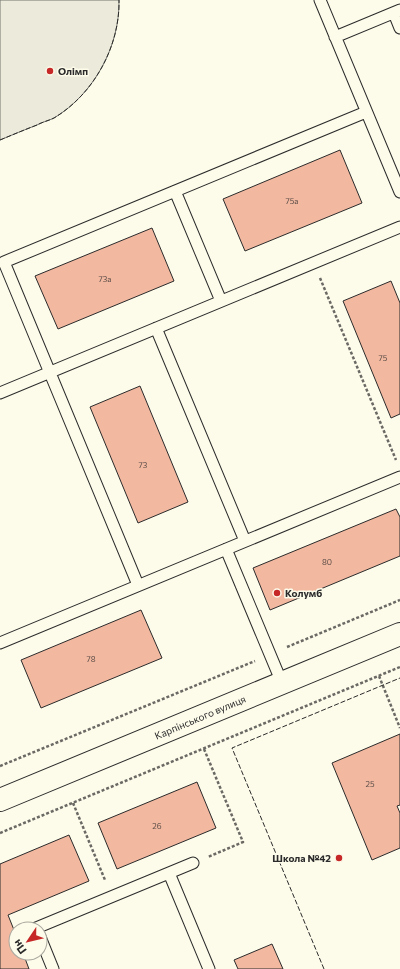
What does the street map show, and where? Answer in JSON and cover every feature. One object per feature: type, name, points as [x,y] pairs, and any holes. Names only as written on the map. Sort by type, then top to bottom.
[{"type":"street","name":"Карпінського вулиця","points":[[0,800],[400,634]]},
{"type":"lane","points":[[320,0],[400,192]]},
{"type":"lane","points":[[335,37],[397,11],[400,28]]},
{"type":"lane","points":[[138,585],[4,262],[366,112]]},
{"type":"lane","points":[[175,191],[221,301]]},
{"type":"lane","points":[[0,393],[400,227]]},
{"type":"lane","points":[[156,328],[245,541]]},
{"type":"lane","points":[[0,643],[400,477]]},
{"type":"lane","points":[[226,549],[282,683]]},
{"type":"lane","points":[[48,923],[193,864]]},
{"type":"lane","points":[[169,873],[209,969]]},
{"type":"lane","points":[[48,957],[53,969]]},
{"type":"path","points":[[314,263],[397,463]]},
{"type":"path","points":[[0,766],[400,600]]},
{"type":"path","points":[[0,833],[400,667]]},
{"type":"path","points":[[378,676],[400,728]]},
{"type":"path","points":[[193,864],[244,842],[204,749]]},
{"type":"path","points":[[73,803],[112,897]]},
{"type":"shaded area","name":"Олімп","points":[[0,0],[119,0],[115,34],[109,51],[102,67],[81,96],[54,118],[0,140]]},
{"type":"building","points":[[340,150],[362,203],[245,251],[223,199]]},
{"type":"building","points":[[152,228],[174,281],[58,329],[35,276]]},
{"type":"building","points":[[391,281],[400,303],[400,414],[391,418],[343,301]]},
{"type":"building","points":[[140,386],[188,502],[138,523],[90,407]]},
{"type":"building","points":[[396,509],[400,517],[400,556],[270,610],[253,568]]},
{"type":"building","points":[[141,610],[162,658],[41,708],[21,660]]},
{"type":"building","points":[[400,734],[400,805],[397,806],[400,813],[400,848],[372,860],[332,763]]},
{"type":"building","points":[[197,782],[216,828],[117,869],[98,823]]},
{"type":"building","points":[[69,835],[89,881],[8,915],[10,921],[8,921],[8,961],[26,961],[29,969],[0,969],[0,864]]},
{"type":"building","points":[[272,944],[283,969],[238,969],[234,960]]},
{"type":"fence","points":[[0,140],[54,118],[81,96],[102,67],[109,51],[115,34],[119,0]]},
{"type":"fence","points":[[324,969],[232,748],[400,678]]},
{"type":"place","name":"Олімп","points":[[50,71]]},
{"type":"place","name":"Колумб","points":[[277,593]]},
{"type":"place","name":"Школа №42","points":[[339,858]]}]
